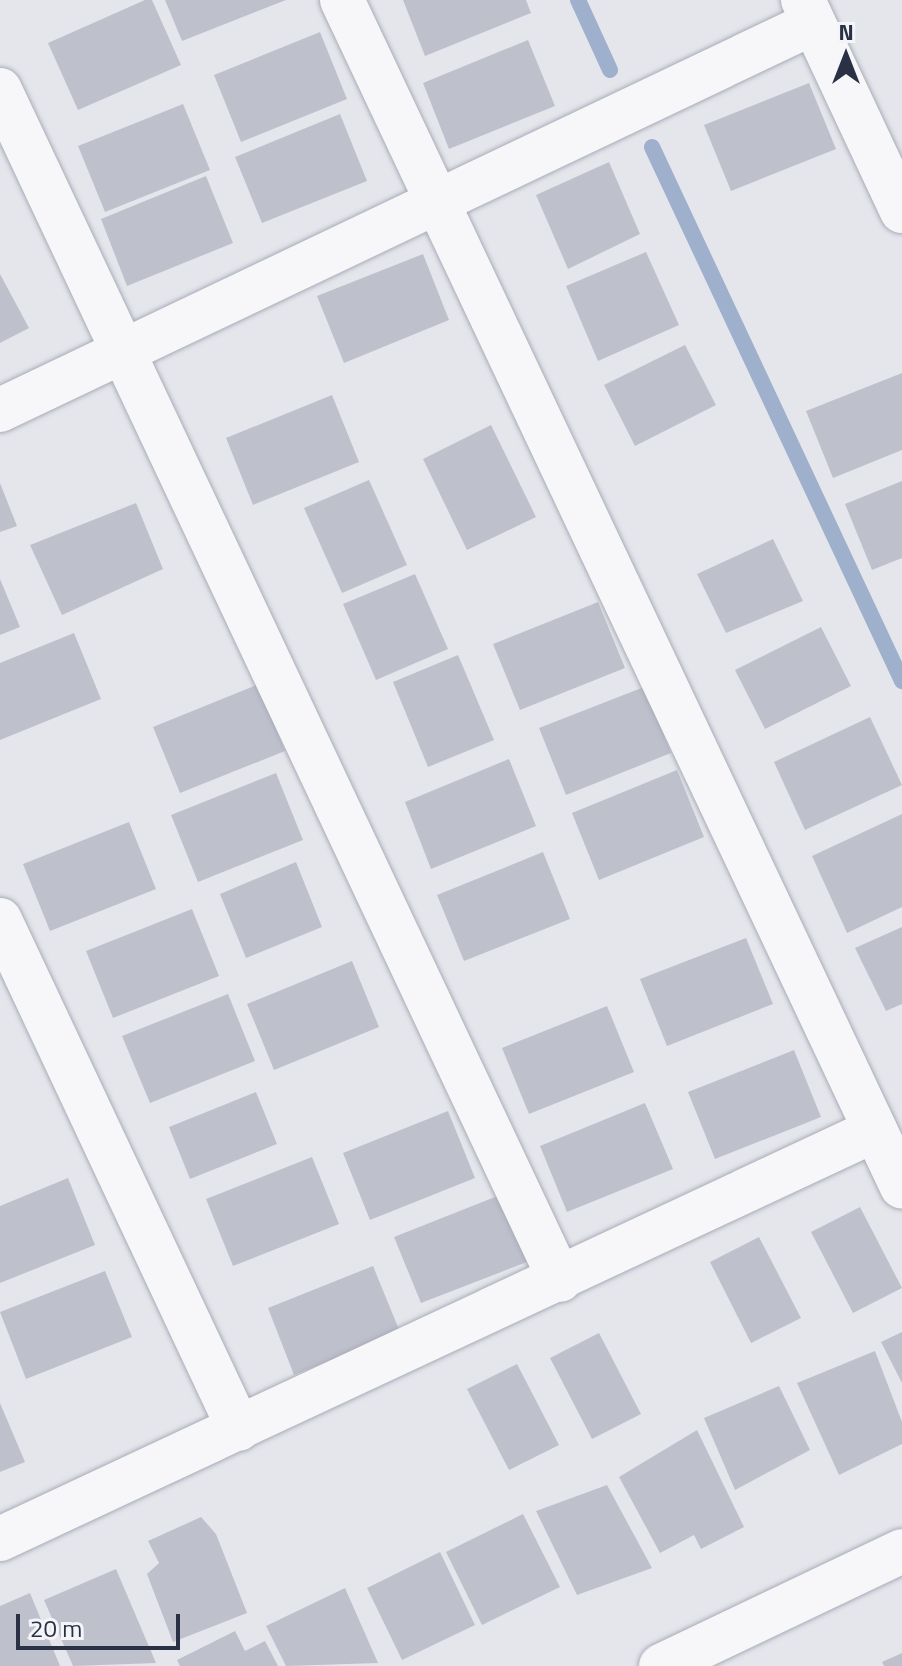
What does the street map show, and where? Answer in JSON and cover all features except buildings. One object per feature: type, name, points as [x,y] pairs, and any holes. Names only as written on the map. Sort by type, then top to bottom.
[{"type":"street","points":[[342,0],[902,1187]]},
{"type":"street","points":[[0,410],[438,201],[808,12],[902,211]]},
{"type":"street","points":[[0,90],[560,1280]]},
{"type":"street","points":[[0,920],[239,1429]]},
{"type":"street","points":[[0,1539],[560,1280],[875,1130]]},
{"type":"street","points":[[661,1666],[902,1551]]},
{"type":"waterway","points":[[578,0],[610,70]]},
{"type":"waterway","points":[[652,147],[902,681]]}]
